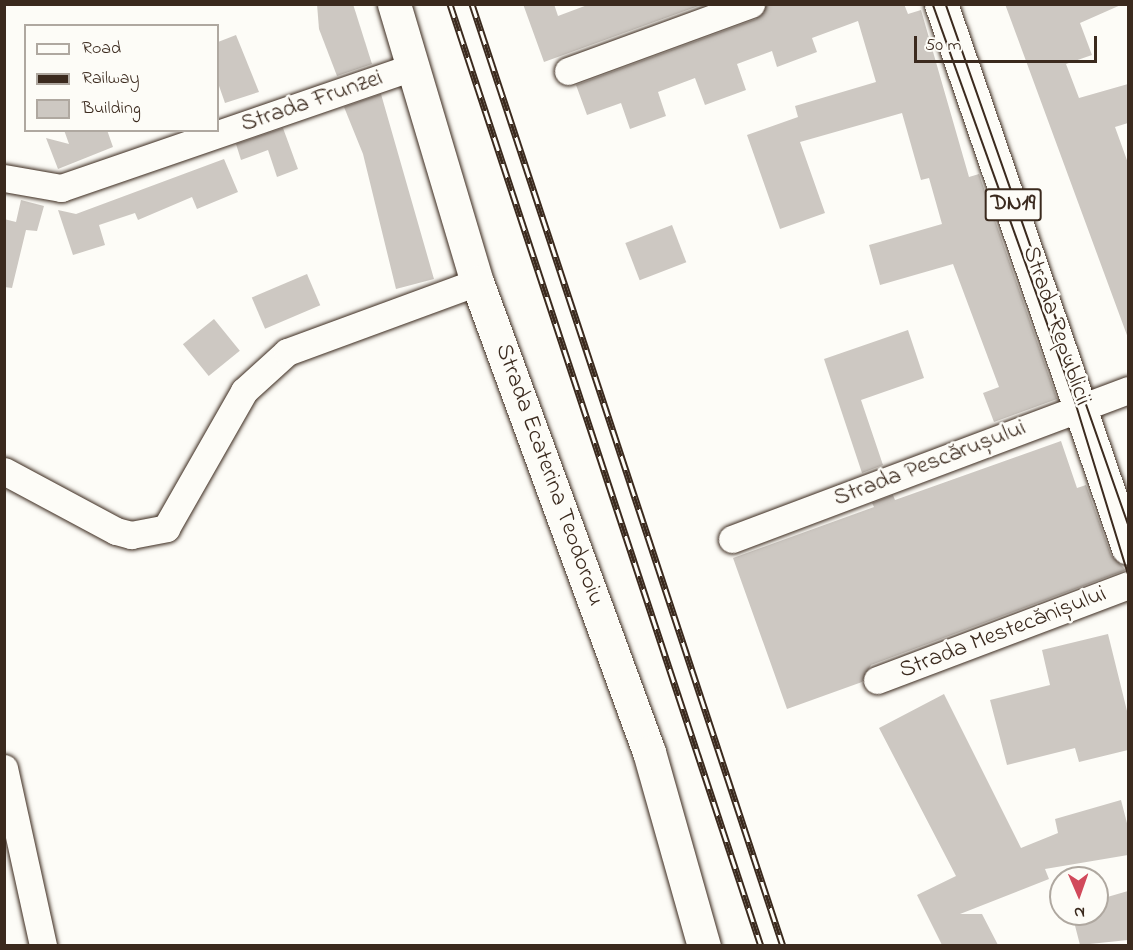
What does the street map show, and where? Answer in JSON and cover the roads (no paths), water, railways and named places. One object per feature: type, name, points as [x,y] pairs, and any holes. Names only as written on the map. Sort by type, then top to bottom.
[{"type":"main road","name":"Strada Ecaterina Teodoroiu","points":[[394,4],[477,282],[649,752],[704,945]]},
{"type":"main road","name":"Strada Republicii","points":[[941,4],[1084,405],[1128,548]]},
{"type":"street","points":[[568,71],[751,4]]},
{"type":"street","name":"Strada Frunzei","points":[[4,178],[61,188],[412,67]]},
{"type":"street","points":[[4,471],[116,531],[131,536],[166,528],[244,391],[288,352],[477,282]]},
{"type":"street","name":"Strada Pescărușului","points":[[732,539],[1128,390]]},
{"type":"street","name":"Strada Mestecănișului","points":[[877,680],[1128,585]]},
{"type":"street","points":[[4,768],[43,945]]},
{"type":"tram line","points":[[933,4],[1077,407],[1128,573]]},
{"type":"tram line","points":[[946,4],[1128,523]]},
{"type":"railway","points":[[450,4],[761,946]]},
{"type":"railway","points":[[472,4],[783,946]]}]
